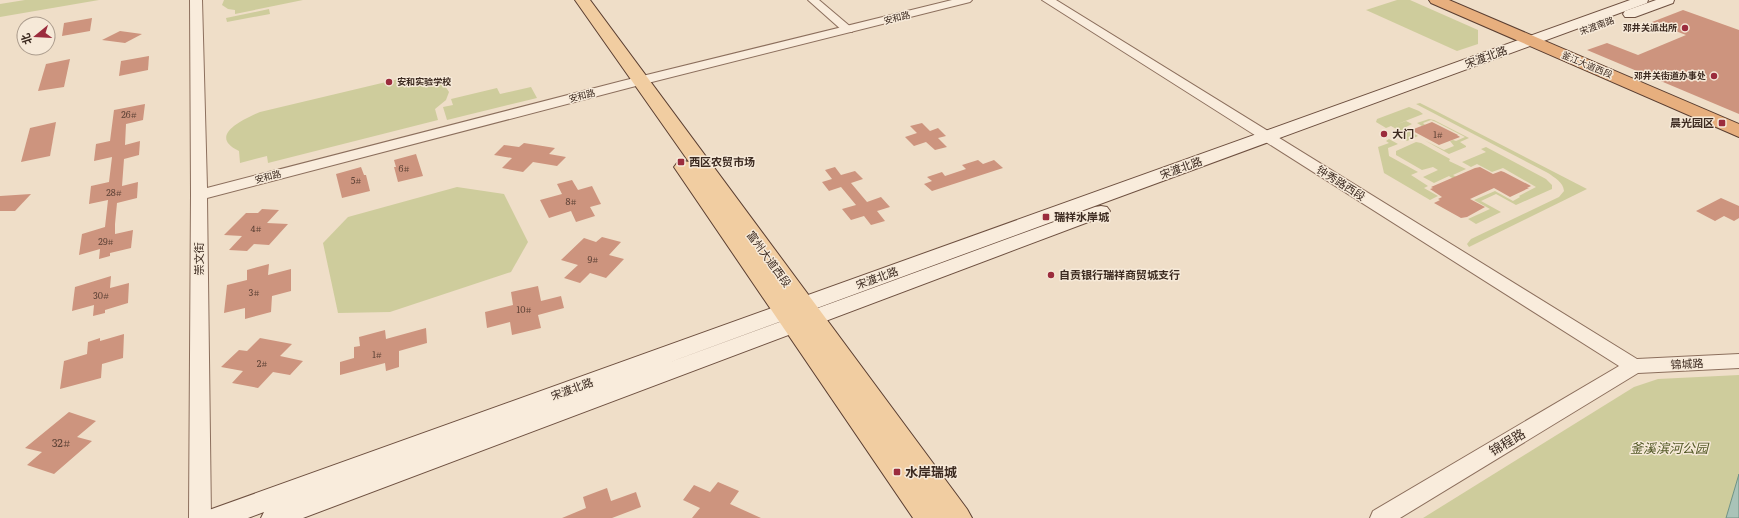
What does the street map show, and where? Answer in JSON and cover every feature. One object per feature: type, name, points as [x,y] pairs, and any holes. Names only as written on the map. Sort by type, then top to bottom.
[{"type":"highway","name":"釜江大道西段","points":[[1436,0],[1739,125]]},
{"type":"highway","name":"釜江大道西段","points":[[1446,0],[1739,131]]},
{"type":"main road","name":"富州大道西段","points":[[568,0],[634,83]]},
{"type":"main road","name":"富州大道西段","points":[[582,0],[634,83],[798,315],[929,518]]},
{"type":"main road","name":"宋渡南路","points":[[1539,42],[1642,0]]},
{"type":"main road","name":"宋渡南路","points":[[1539,42],[1668,0]]},
{"type":"main road","name":"宋渡北路","points":[[218,518],[798,315],[1539,42]]},
{"type":"main road","name":"富州大道西段","points":[[798,315],[956,518]]},
{"type":"main road","name":"宋渡北路","points":[[274,518],[798,315]]},
{"type":"street","name":"崇文街","points":[[196,0],[199,195],[200,518]]},
{"type":"street","points":[[813,0],[848,30]]},
{"type":"street","name":"安和路","points":[[199,195],[634,83],[966,0]]},
{"type":"street","name":"钟秀路西段","points":[[1048,0],[1634,366]]},
{"type":"street","name":"锦城路","points":[[1634,366],[1739,361]]},
{"type":"street","name":"锦程路","points":[[1381,518],[1634,366]]},
{"type":"green space","points":[[25,0],[99,0],[0,17],[0,4]]},
{"type":"green space","points":[[224,0],[303,0],[235,14],[235,10],[228,9],[222,5]]},
{"type":"green space","points":[[1397,0],[1410,0],[1478,30],[1478,44],[1457,51],[1366,10]]},
{"type":"green space","points":[[269,9],[270,14],[227,22],[226,18]]},
{"type":"green space","points":[[417,77],[436,80],[443,84],[449,92],[446,100],[435,109],[438,120],[268,163],[267,156],[240,163],[239,151],[230,145],[226,140],[227,134],[237,123],[260,112],[403,78]]},
{"type":"green space","points":[[531,87],[537,98],[447,120],[443,107],[453,105],[451,99],[497,88],[500,94]]},
{"type":"green space","points":[[1420,103],[1587,189],[1469,247],[1467,244],[1471,239],[1559,197],[1564,191],[1562,185],[1548,173],[1416,104]]},
{"type":"green space","points":[[1409,107],[1423,114],[1395,125],[1406,121],[1412,124],[1404,128],[1418,136],[1407,141],[1393,133],[1398,130],[1391,126],[1386,128],[1376,122],[1377,119]]},
{"type":"green space","points":[[1429,119],[1434,120],[1469,138],[1460,142],[1466,147],[1449,154],[1424,140],[1444,150],[1454,146],[1450,141],[1456,141],[1465,137],[1431,120],[1423,123],[1425,125],[1422,126],[1417,123]]},
{"type":"green space","points":[[1389,139],[1398,144],[1388,148],[1389,156],[1418,172],[1411,175],[1428,186],[1424,188],[1438,196],[1430,200],[1384,173],[1378,147],[1389,143],[1386,141]]},
{"type":"green space","points":[[1416,142],[1421,143],[1450,159],[1449,161],[1466,169],[1453,175],[1470,185],[1467,187],[1449,176],[1434,183],[1423,177],[1438,170],[1433,167],[1422,170],[1396,155],[1396,151]]},
{"type":"green space","points":[[1486,147],[1546,179],[1552,185],[1552,189],[1516,205],[1496,194],[1481,201],[1501,212],[1476,224],[1468,219],[1490,209],[1474,200],[1495,191],[1513,201],[1536,187],[1503,168],[1492,172],[1477,164],[1471,167],[1462,162],[1486,152],[1481,149]]},
{"type":"green space","points":[[457,187],[504,194],[528,242],[511,272],[390,312],[338,313],[323,243],[348,217]]},
{"type":"green space","name":"釜溪滨河公园","points":[[1739,375],[1739,474],[1726,518],[1423,518],[1634,387],[1658,379]]},
{"type":"shaded area","points":[[1739,474],[1739,518],[1726,518]]},
{"type":"building","points":[[1683,10],[1739,30],[1739,114],[1587,50],[1607,43],[1638,55],[1686,35],[1652,22]]},
{"type":"building","points":[[92,18],[90,31],[62,36],[64,23]]},
{"type":"building","points":[[120,31],[142,34],[125,43],[102,40]]},
{"type":"building","points":[[149,56],[148,70],[119,76],[121,61]]},
{"type":"building","points":[[70,59],[64,87],[38,91],[46,64]]},
{"type":"building","points":[[145,104],[143,120],[126,124],[125,145],[140,141],[139,155],[124,159],[122,186],[138,182],[137,198],[117,203],[115,234],[133,230],[131,248],[110,253],[110,256],[99,259],[100,249],[79,255],[82,234],[105,227],[108,200],[89,204],[91,186],[109,182],[112,157],[94,161],[96,144],[110,141],[114,110]]},
{"type":"building","points":[[56,122],[50,156],[21,162],[30,128]]},
{"type":"building","points":[[1432,122],[1460,137],[1439,145],[1411,130]]},
{"type":"building","points":[[922,123],[930,131],[938,128],[946,136],[938,138],[947,147],[935,150],[926,142],[914,146],[905,137],[917,133],[910,126]]},
{"type":"building","points":[[524,143],[555,148],[549,154],[566,157],[557,166],[533,162],[523,172],[502,168],[512,158],[494,155],[504,145],[519,147]]},
{"type":"building","points":[[416,154],[423,176],[398,182],[394,167],[396,167],[394,160]]},
{"type":"building","points":[[978,160],[983,164],[994,160],[1003,168],[932,191],[924,184],[932,181],[927,177],[942,172],[945,176],[966,169],[962,165]]},
{"type":"building","points":[[361,167],[364,175],[366,175],[370,191],[342,198],[336,174]]},
{"type":"building","points":[[835,167],[841,175],[855,171],[863,179],[851,183],[867,202],[881,197],[890,207],[877,211],[885,221],[871,225],[864,216],[851,220],[842,209],[856,205],[841,187],[829,191],[822,182],[832,179],[825,170]]},
{"type":"building","points":[[1480,167],[1493,174],[1501,171],[1504,172],[1531,186],[1510,197],[1494,188],[1470,199],[1485,207],[1467,217],[1461,218],[1434,203],[1442,197],[1430,189],[1433,188],[1431,187]]},
{"type":"building","points":[[572,180],[578,190],[592,186],[601,204],[590,207],[595,216],[576,222],[571,211],[549,218],[540,200],[562,194],[557,184]]},
{"type":"building","points":[[31,194],[15,211],[0,211],[0,196]]},
{"type":"building","points":[[1721,198],[1739,206],[1739,218],[1734,221],[1724,216],[1715,221],[1696,211]]},
{"type":"building","points":[[262,209],[279,210],[267,223],[288,224],[269,245],[254,244],[247,251],[229,250],[242,236],[224,235],[246,213],[258,213]]},
{"type":"building","points":[[602,237],[621,242],[609,255],[624,259],[606,278],[590,273],[580,283],[564,278],[578,265],[561,260],[584,238],[596,242]]},
{"type":"building","points":[[269,264],[268,275],[291,269],[291,291],[272,296],[271,312],[245,319],[245,308],[224,313],[227,285],[247,280],[247,270]]},
{"type":"building","points":[[111,276],[110,288],[129,283],[128,303],[105,310],[105,313],[93,316],[94,305],[72,311],[75,287]]},
{"type":"building","points":[[538,286],[541,301],[561,296],[564,308],[538,315],[541,328],[512,335],[510,322],[487,328],[485,312],[513,305],[511,292]]},
{"type":"building","points":[[426,328],[427,343],[399,351],[399,367],[386,371],[385,363],[340,375],[340,362],[354,358],[354,347],[360,346],[359,337],[385,330],[386,339]]},
{"type":"building","points":[[124,334],[123,358],[102,364],[101,378],[60,389],[64,361],[87,354],[88,342],[100,338],[100,341]]},
{"type":"building","points":[[260,338],[292,344],[280,356],[303,361],[290,375],[273,372],[258,388],[232,383],[243,371],[221,367],[239,350],[247,351]]},
{"type":"building","points":[[69,412],[96,421],[77,437],[92,441],[54,474],[27,465],[42,452],[25,448]]},
{"type":"building","points":[[718,482],[739,491],[730,504],[761,518],[692,518],[700,508],[683,500],[694,485],[710,492]]},
{"type":"building","points":[[607,488],[611,501],[636,492],[641,507],[612,518],[562,518],[586,508],[583,497]]},
{"type":"place","name":"邓井关派出所","points":[[1685,28]]},
{"type":"place","name":"邓井关街道办事处","points":[[1714,76]]},
{"type":"place","name":"安和实验学校","points":[[389,82]]},
{"type":"place","name":"晨光园区","points":[[1722,123]]},
{"type":"place","name":"大门","points":[[1384,134]]},
{"type":"place","name":"西区农贸市场","points":[[681,162]]},
{"type":"place","name":"瑞祥水岸城","points":[[1046,217]]},
{"type":"place","name":"自贡银行瑞祥商贸城支行","points":[[1051,275]]},
{"type":"place","name":"水岸瑞城","points":[[897,472]]}]
